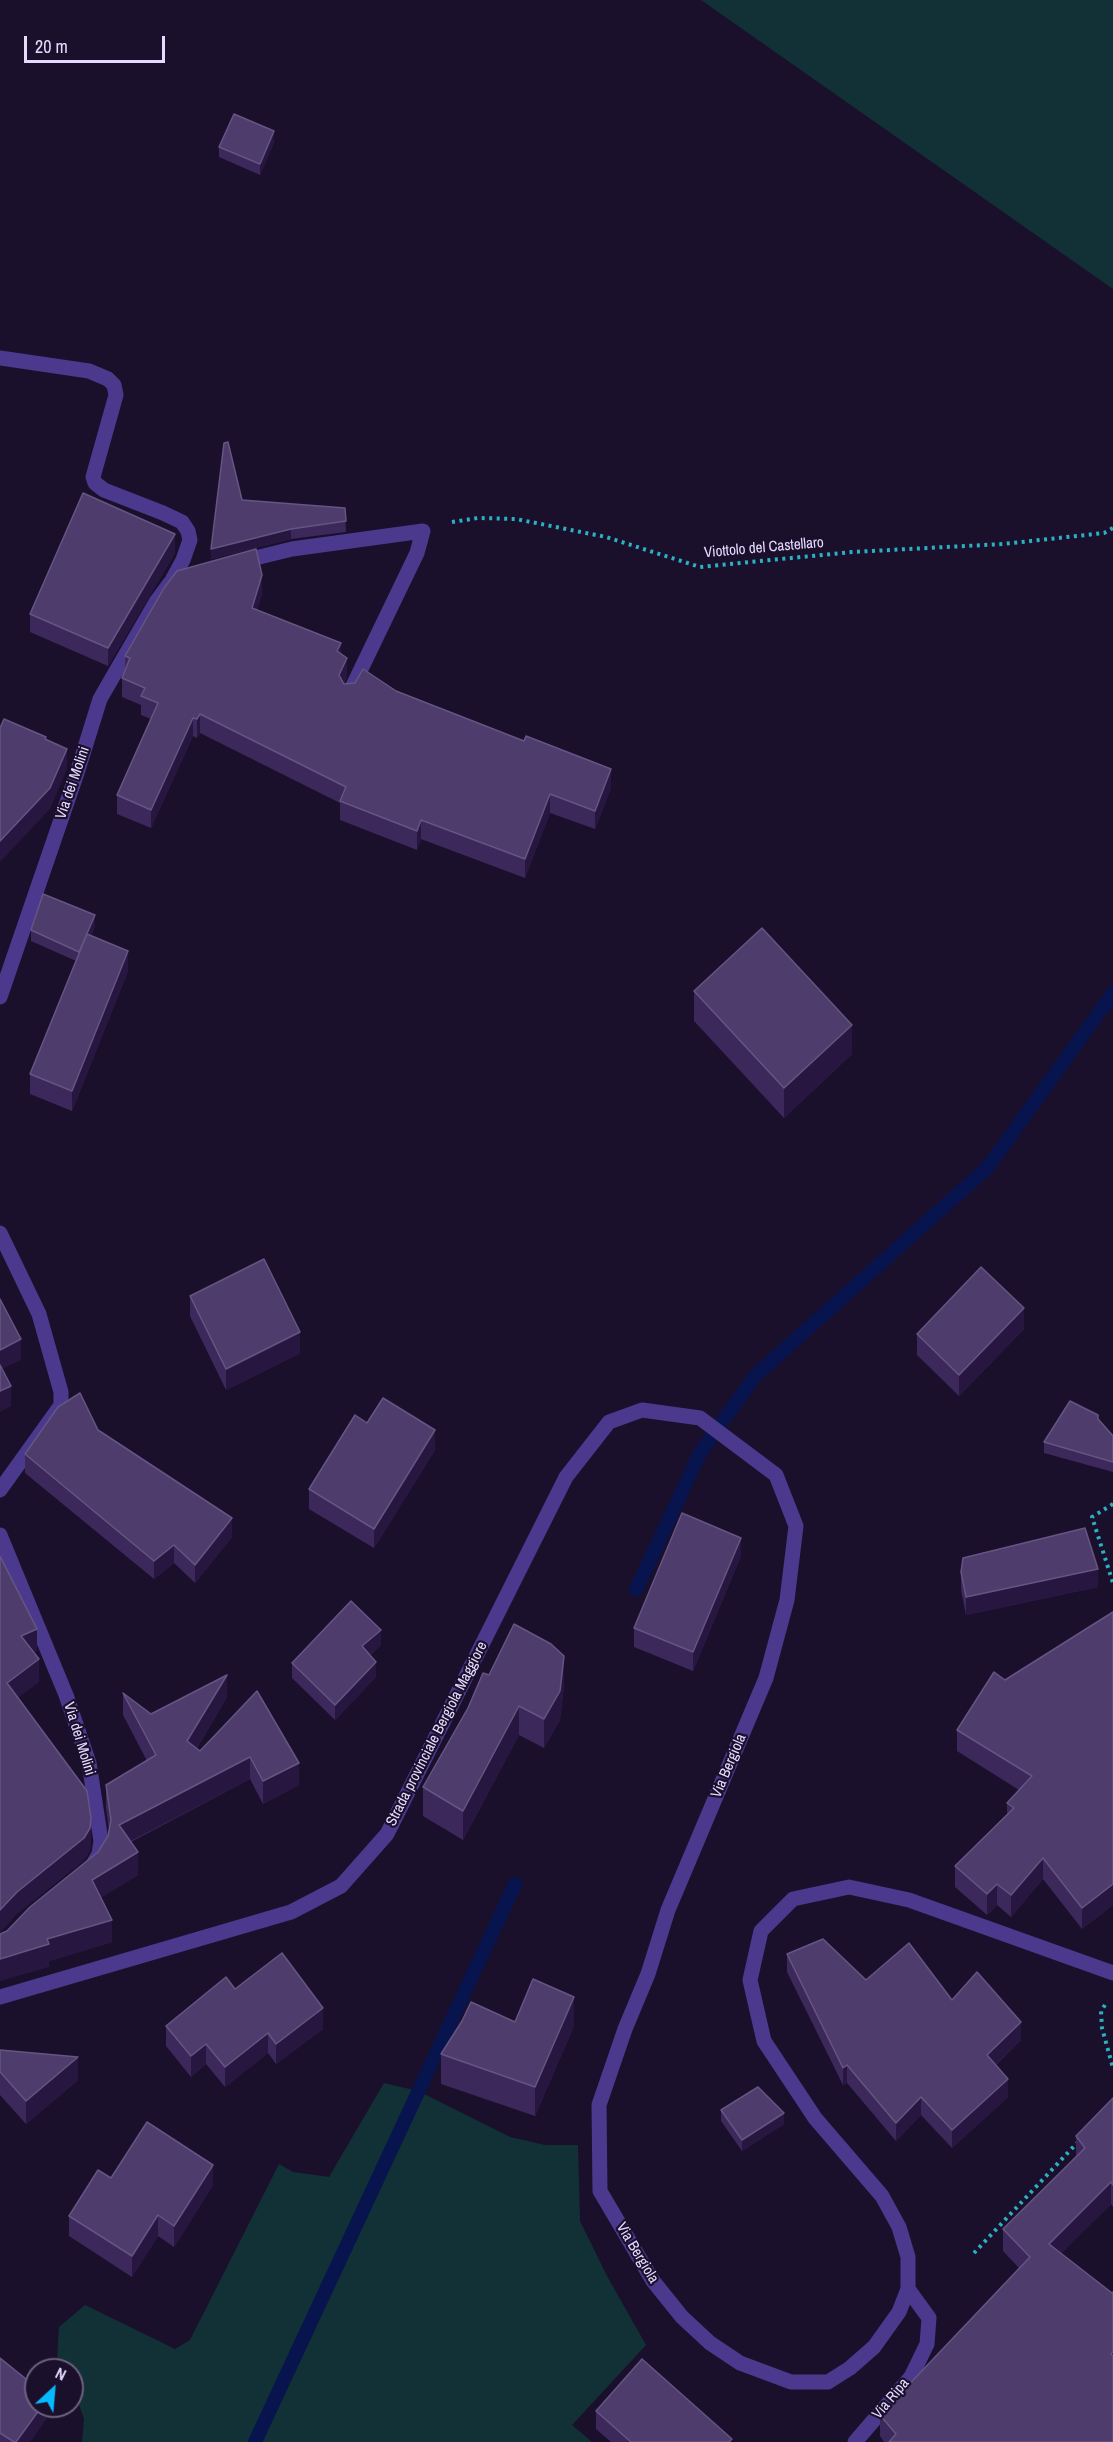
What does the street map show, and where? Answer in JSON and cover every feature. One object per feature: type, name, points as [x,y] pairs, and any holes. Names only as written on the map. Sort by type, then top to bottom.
[{"type":"street","name":"Via dei Molini","points":[[0,358],[89,371],[108,379],[114,385],[116,395],[93,477],[95,483],[104,490],[182,522],[188,531],[190,540],[183,560],[171,582],[156,602],[100,699],[0,997]]},
{"type":"street","points":[[224,566],[292,549],[423,531],[417,553],[349,693]]},
{"type":"street","points":[[171,582],[188,576]]},
{"type":"street","points":[[0,1233],[39,1314],[61,1392],[61,1405],[0,1490]]},
{"type":"street","name":"Via Bergiola","points":[[533,1541],[566,1477],[609,1422],[642,1410],[700,1418],[776,1475],[796,1527],[787,1600],[766,1678],[668,1910],[648,1974],[625,2029],[599,2105],[600,2191],[653,2281],[682,2317],[710,2343],[740,2363],[791,2382],[828,2382],[850,2368],[874,2347],[899,2312],[908,2289],[908,2257],[899,2228],[882,2196],[815,2118],[764,2042],[750,1980],[761,1931],[793,1899],[849,1887],[909,1900],[1113,1973]]},
{"type":"street","name":"Via dei Molini","points":[[0,1535],[66,1695],[89,1763],[101,1841],[99,1854],[92,1867],[76,1878]]},
{"type":"street","name":"Strada provinciale Bergiola Maggiore","points":[[0,1997],[291,1912],[340,1886],[387,1834],[533,1541]]},
{"type":"street","name":"Via Ripa","points":[[855,2442],[910,2377],[927,2344],[929,2318],[908,2289]]},
{"type":"path","name":"Viottolo del Castellaro","points":[[423,531],[461,520],[516,519],[606,537],[700,567],[852,552],[1003,544],[1104,533],[1113,528]]},
{"type":"path","points":[[1113,1504],[1092,1518],[1113,1583]]},
{"type":"path","points":[[1107,2001],[1101,2011],[1102,2028],[1113,2068]]},
{"type":"path","points":[[974,2253],[1085,2135]]},
{"type":"green space","points":[[701,0],[1113,0],[1113,289]]},
{"type":"green space","points":[[384,2083],[418,2091],[510,2137],[545,2145],[578,2145],[580,2221],[607,2276],[646,2345],[572,2425],[592,2442],[82,2442],[84,2358],[57,2358],[59,2327],[85,2305],[175,2349],[190,2340],[279,2164],[293,2172],[329,2177]]},
{"type":"building","points":[[234,114],[274,131],[260,164],[219,147]]},
{"type":"building","points":[[228,442],[242,500],[345,508],[346,521],[291,529],[211,549],[224,443]]},
{"type":"building","points":[[83,493],[175,534],[108,648],[30,614]]},
{"type":"building","points":[[256,549],[262,575],[252,608],[341,643],[337,651],[347,658],[339,675],[344,684],[355,683],[363,669],[396,691],[524,741],[526,736],[611,769],[595,811],[550,794],[525,859],[421,820],[417,831],[340,801],[346,787],[200,714],[197,719],[193,718],[151,810],[117,795],[158,703],[141,696],[145,688],[122,678],[130,658],[125,656],[164,588],[177,571]]},
{"type":"building","points":[[4,719],[46,737],[45,739],[67,749],[50,788],[0,841],[0,728]]},
{"type":"building","points":[[43,894],[95,915],[79,952],[31,930]]},
{"type":"building","points":[[762,928],[852,1025],[784,1088],[694,991]]},
{"type":"building","points":[[87,934],[128,951],[72,1091],[30,1074]]},
{"type":"building","points":[[264,1259],[300,1332],[226,1369],[190,1296]]},
{"type":"building","points":[[981,1267],[1024,1308],[959,1375],[917,1334]]},
{"type":"building","points":[[0,1299],[21,1339],[0,1350]]},
{"type":"building","points":[[0,1365],[11,1386],[0,1391]]},
{"type":"building","points":[[80,1393],[98,1430],[232,1518],[195,1565],[174,1545],[154,1561],[25,1454],[58,1407]]},
{"type":"building","points":[[383,1398],[435,1430],[374,1529],[309,1489],[355,1415],[367,1423]]},
{"type":"building","points":[[1070,1401],[1098,1415],[1098,1419],[1113,1436],[1113,1462],[1044,1442]]},
{"type":"building","points":[[682,1513],[741,1538],[693,1652],[634,1628]]},
{"type":"building","points":[[1085,1528],[1098,1569],[966,1597],[961,1572],[963,1558]]},
{"type":"building","points":[[0,1556],[37,1629],[21,1636],[39,1659],[7,1683],[87,1791],[91,1818],[90,1828],[84,1838],[17,1892],[0,1910]]},
{"type":"building","points":[[351,1601],[381,1630],[362,1646],[376,1662],[335,1705],[292,1663]]},
{"type":"building","points":[[1113,1612],[1113,1884],[1082,1908],[1043,1858],[1011,1895],[997,1884],[987,1894],[955,1866],[1014,1808],[1007,1803],[1032,1776],[957,1730],[994,1672],[1005,1680]]},
{"type":"building","points":[[514,1624],[551,1644],[564,1656],[560,1691],[544,1719],[519,1706],[463,1811],[423,1787],[468,1708],[483,1673],[489,1675]]},
{"type":"building","points":[[227,1675],[187,1741],[200,1751],[257,1691],[299,1763],[263,1781],[250,1757],[119,1825],[138,1852],[92,1880],[112,1920],[47,1939],[49,1944],[0,1959],[0,1934],[7,1931],[30,1907],[98,1852],[108,1836],[111,1820],[106,1785],[156,1755],[123,1693],[151,1714]]},
{"type":"building","points":[[823,1939],[866,1980],[909,1943],[952,2000],[977,1972],[1021,2022],[987,2055],[1008,2079],[952,2130],[921,2097],[896,2123],[847,2065],[843,2068],[787,1954]]},
{"type":"building","points":[[282,1953],[323,2008],[276,2044],[268,2033],[225,2067],[206,2044],[191,2056],[166,2026],[226,1977],[235,1989]]},
{"type":"building","points":[[533,1979],[574,1997],[535,2087],[441,2054],[471,2002],[515,2022]]},
{"type":"building","points":[[0,2050],[78,2057],[26,2101],[0,2072]]},
{"type":"building","points":[[758,2087],[784,2113],[742,2140],[721,2110]]},
{"type":"building","points":[[1113,2098],[1113,2185],[1111,2182],[1049,2244],[1113,2292],[1113,2352],[1111,2354],[1113,2356],[1113,2442],[889,2442],[896,2434],[880,2415],[1030,2257],[1003,2229],[1085,2148],[1076,2136]]},
{"type":"building","points":[[147,2122],[213,2165],[174,2226],[158,2215],[132,2256],[69,2216],[98,2170],[111,2178]]},
{"type":"building","points":[[0,2358],[24,2377],[24,2418],[33,2418],[16,2442],[0,2433]]},
{"type":"building","points":[[642,2359],[732,2439],[729,2442],[631,2442],[596,2411]]},
{"type":"waterway","points":[[636,1590],[700,1453],[755,1376],[988,1167],[1113,993]]},
{"type":"waterway","points":[[255,2442],[515,1884]]}]
